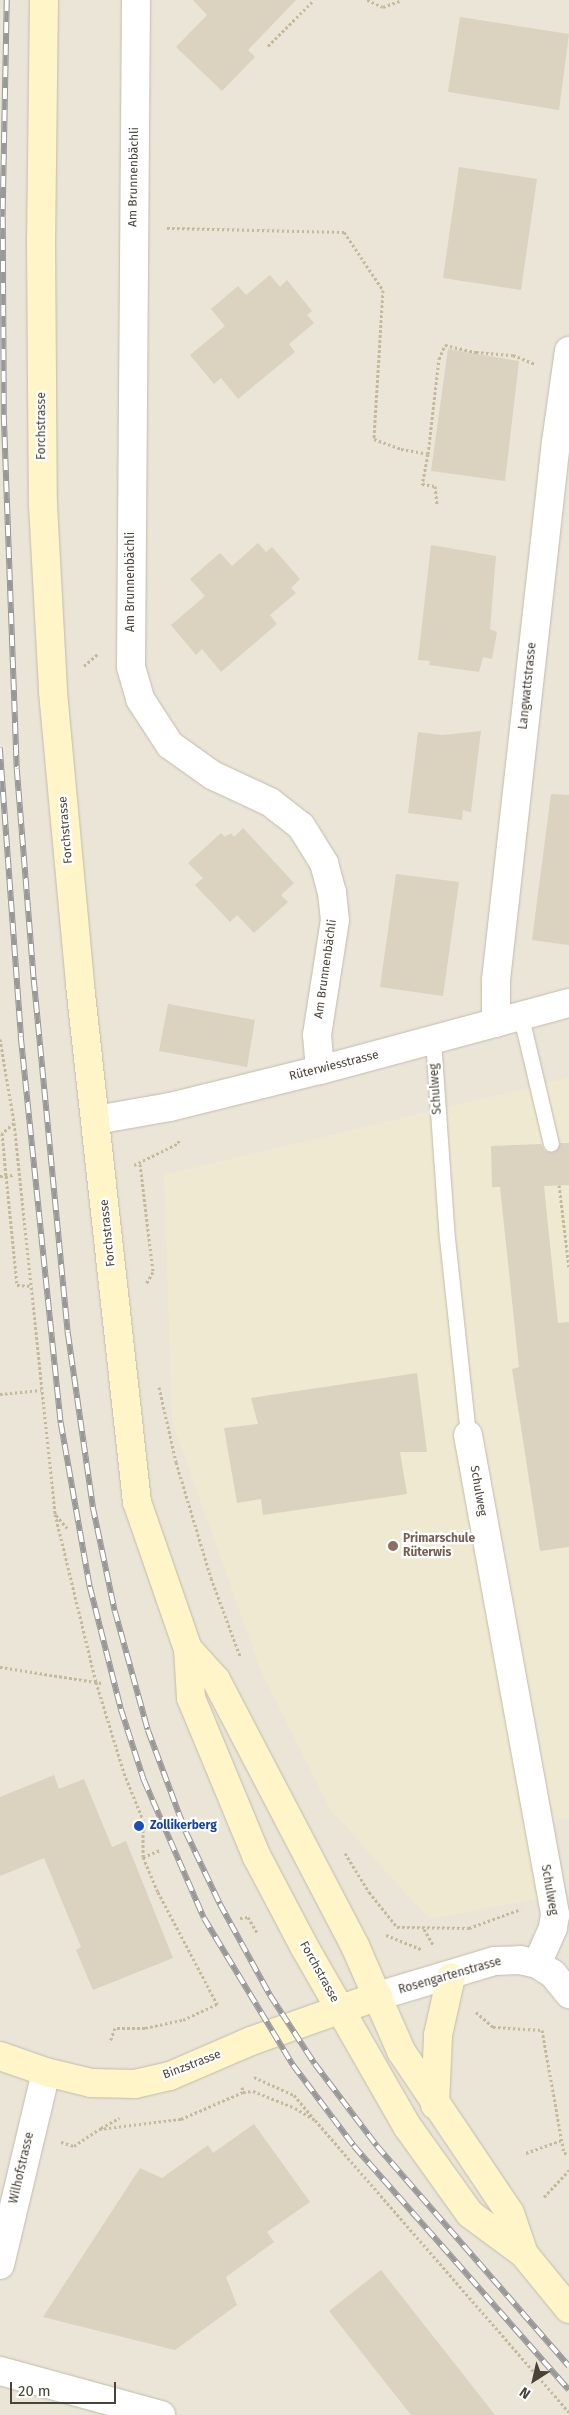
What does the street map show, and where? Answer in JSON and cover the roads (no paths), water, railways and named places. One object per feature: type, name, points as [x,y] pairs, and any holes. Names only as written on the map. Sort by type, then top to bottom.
[{"type":"main road","name":"Forchstrasse","points":[[44,0],[41,238],[43,505],[53,692],[80,985],[137,1502],[188,1649],[191,1698],[257,1857],[341,2011],[407,2126],[470,2214],[524,2254],[569,2309]]},
{"type":"main road","name":"Forchstrasse","points":[[188,1649],[216,1680],[355,1946],[401,2051],[435,2105],[510,2213],[524,2254]]},
{"type":"main road","points":[[435,2105],[438,2035],[451,1977]]},
{"type":"main road","name":"Binzstrasse","points":[[0,2056],[46,2072],[91,2083],[135,2084],[170,2076],[252,2041],[341,2011],[378,1996]]},
{"type":"street","name":"Am Brunnenbächli","points":[[136,0],[131,668],[140,699],[170,745],[212,775],[278,808],[301,826],[324,864],[332,892],[334,920],[317,1035],[320,1070]]},
{"type":"street","name":"Langwattstrasse","points":[[508,1020],[496,980],[568,360]]},
{"type":"street","name":"Rüterwiesstrasse","points":[[96,1120],[170,1107],[320,1070],[569,1003]]},
{"type":"street","name":"Schulweg","points":[[468,1435],[555,1915],[554,1928],[537,1964]]},
{"type":"street","name":"Rosengartenstrasse","points":[[378,1996],[451,1977],[495,1961],[520,1960],[537,1964],[563,1983],[569,1994]]},
{"type":"street","name":"Wilhofstrasse","points":[[0,2265],[46,2072]]},
{"type":"street","points":[[0,2371],[161,2415]]},
{"type":"lane","points":[[508,1020],[551,1144]]},
{"type":"lane","name":"Schulweg","points":[[432,1040],[447,1238],[468,1435]]},
{"type":"railway","points":[[7,0],[3,217],[4,415],[17,769],[34,980],[68,1333],[93,1507],[115,1611],[148,1730],[186,1832],[220,1904],[270,1995],[315,2064],[377,2146],[569,2366]]},
{"type":"railway","points":[[0,748],[21,1037],[61,1423],[90,1587],[121,1709],[144,1780],[204,1918],[293,2065],[354,2146],[569,2390]]},
{"type":"place","name":"Primarschule Rüterwis","points":[[393,1546]]},
{"type":"place","name":"Zollikerberg","points":[[139,1826]]}]
